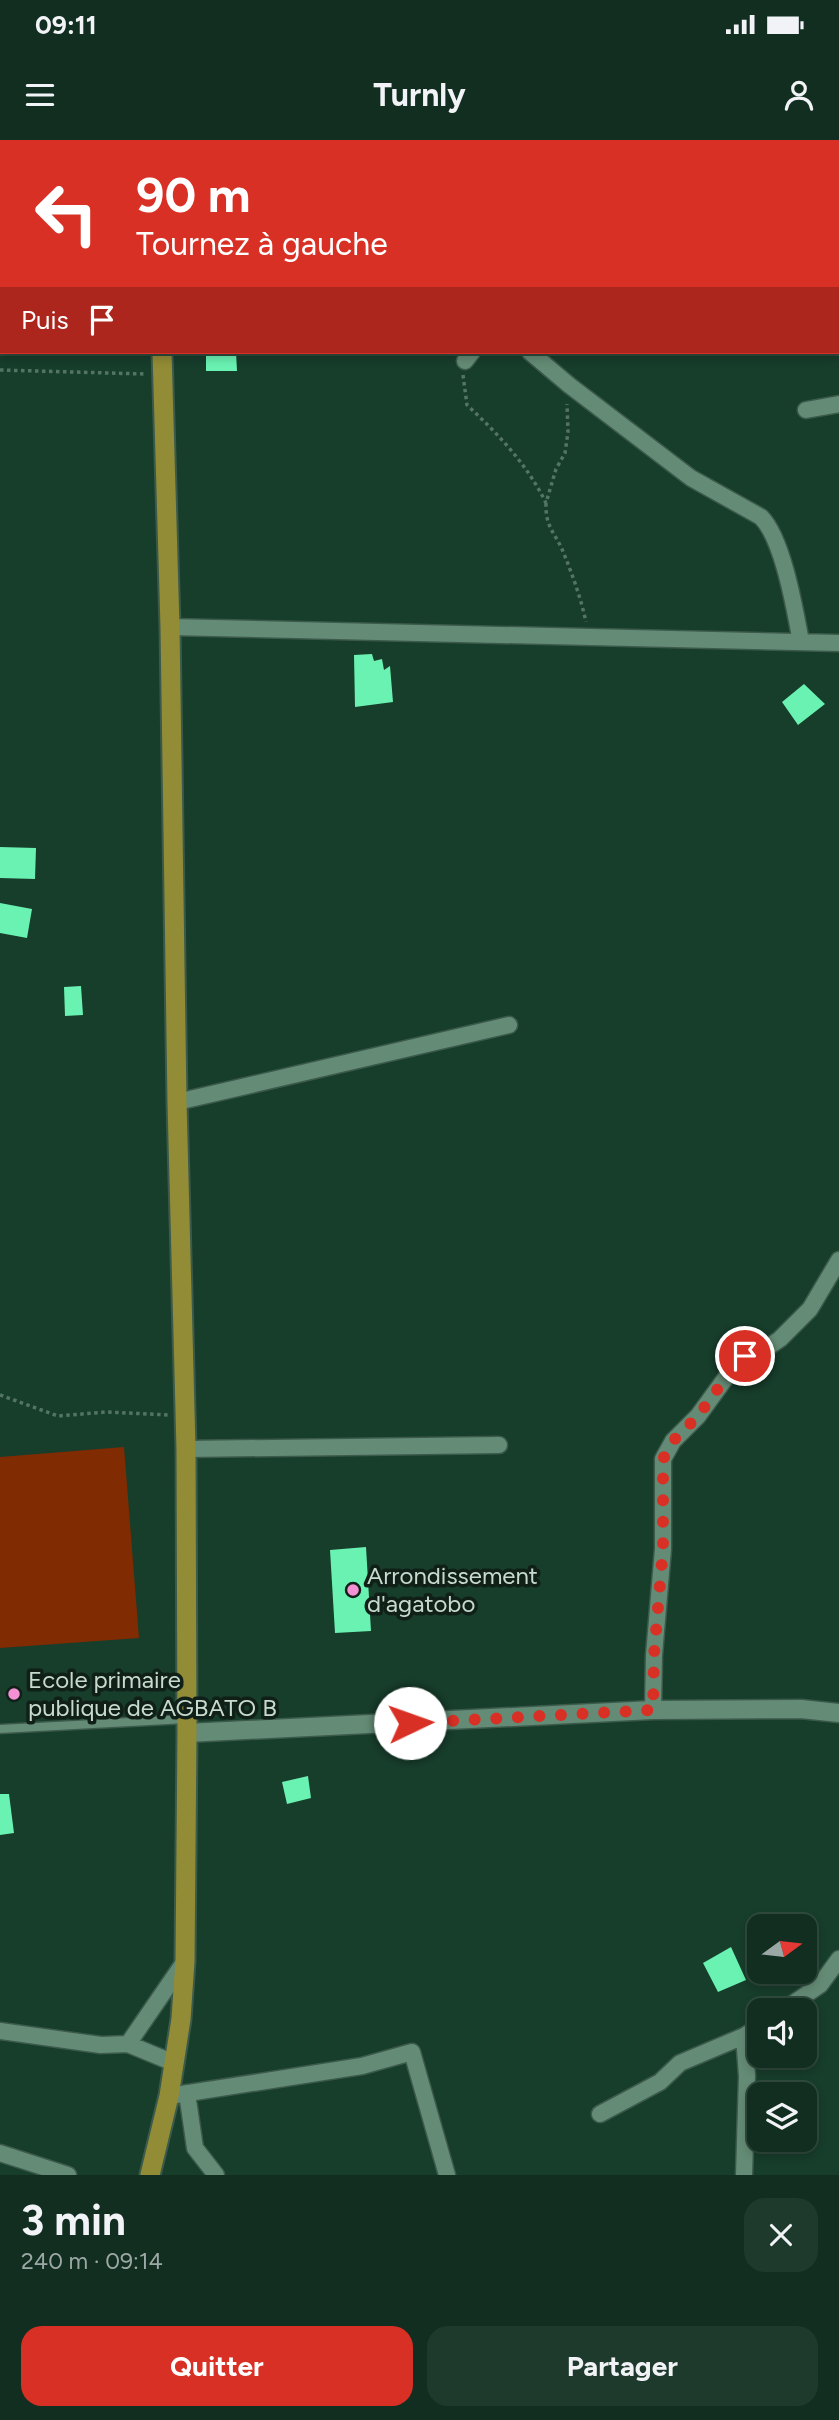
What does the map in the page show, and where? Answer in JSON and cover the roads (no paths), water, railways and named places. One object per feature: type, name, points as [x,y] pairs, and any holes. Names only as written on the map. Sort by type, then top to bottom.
[{"type":"highway","points":[[150,2175],[178,2094],[174,2063],[186,1961],[186,1449],[162,354]]},
{"type":"street","points":[[532,354],[691,478],[761,517],[769,525],[789,584],[801,642]]},
{"type":"street","points":[[806,410],[839,404]]},
{"type":"street","points":[[170,628],[839,643]]},
{"type":"street","points":[[177,1102],[509,1025]]},
{"type":"street","points":[[653,1710],[654,1655],[663,1549],[663,1459],[673,1441],[698,1416],[745,1356],[764,1350],[780,1339],[810,1309],[839,1260]]},
{"type":"street","points":[[186,1449],[499,1445]]},
{"type":"street","points":[[187,1726],[653,1710],[801,1709],[839,1713]]},
{"type":"street","points":[[800,1998],[820,1984],[839,1959]]},
{"type":"street","points":[[128,2044],[186,1961]]},
{"type":"street","points":[[0,2031],[101,2045],[128,2044],[174,2063]]},
{"type":"street","points":[[600,2114],[660,2082],[680,2063],[747,2034]]},
{"type":"street","points":[[744,2036],[747,2076],[744,2175]]},
{"type":"street","points":[[216,2175],[195,2148],[178,2094],[362,2066],[412,2052],[447,2175]]},
{"type":"street","points":[[0,2153],[68,2175]]},
{"type":"lane","points":[[0,1729],[187,1726]]},
{"type":"place","name":"Arrondissement d'agatobo","points":[[353,1590]]},
{"type":"place","name":"Ecole primaire publique de AGBATO B","points":[[14,1694]]}]
